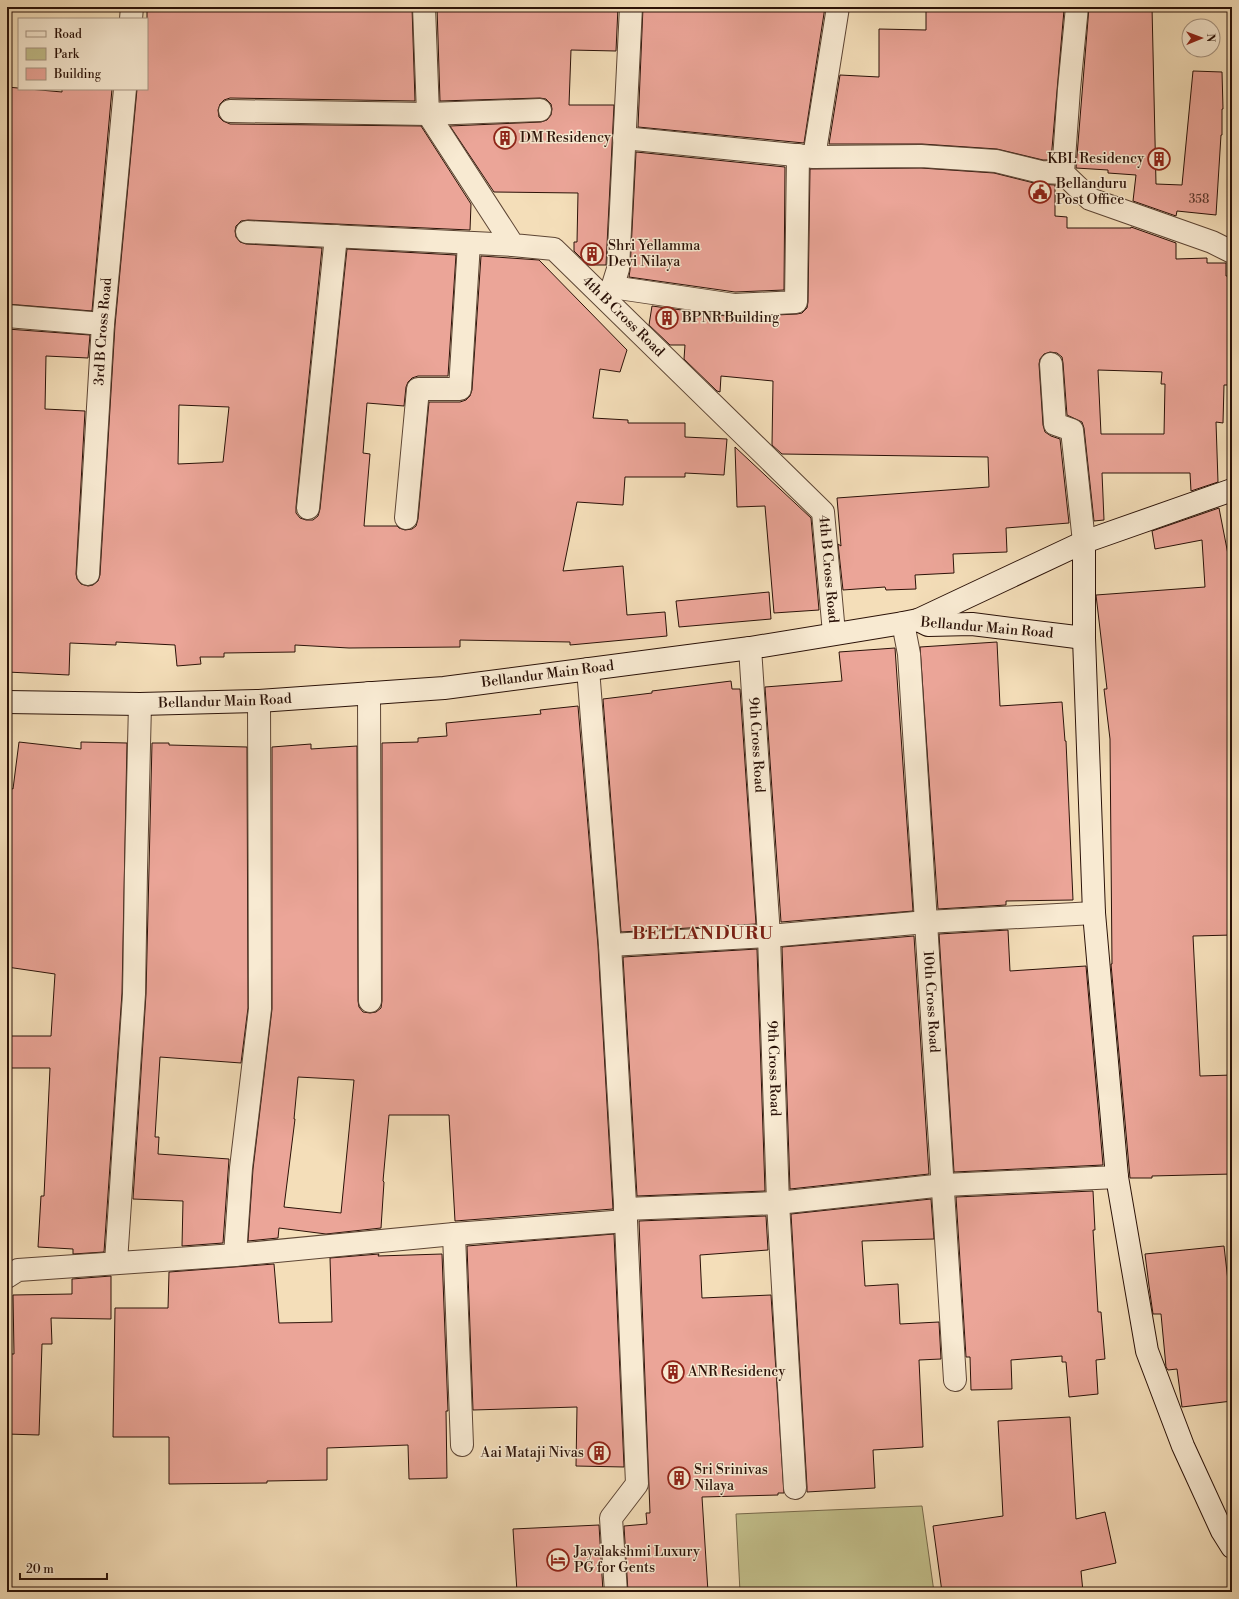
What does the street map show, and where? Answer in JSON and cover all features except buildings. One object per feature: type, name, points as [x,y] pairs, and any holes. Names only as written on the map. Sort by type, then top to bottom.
[{"type":"street","points":[[131,18],[132,7]]},
{"type":"street","points":[[424,7],[428,114],[513,245]]},
{"type":"street","points":[[631,7],[618,269],[610,294],[734,305],[796,302],[806,156],[838,7]]},
{"type":"street","points":[[1063,172],[1077,7]]},
{"type":"street","name":"3rd B Cross Road","points":[[88,574],[103,324],[125,90]]},
{"type":"street","points":[[230,111],[428,114],[540,110]]},
{"type":"street","points":[[624,138],[806,156],[921,156],[996,161],[1041,172],[1063,172],[1090,199],[1212,242],[1232,252]]},
{"type":"street","name":"4th B Cross Road","points":[[247,232],[469,242],[554,249],[610,294],[822,512],[834,633]]},
{"type":"street","points":[[308,508],[336,236]]},
{"type":"street","points":[[406,518],[418,389],[460,389],[469,242]]},
{"type":"street","points":[[7,316],[103,324]]},
{"type":"street","points":[[1051,364],[1055,424],[1072,430],[1084,542],[1084,638],[1094,914],[1118,1177],[1147,1351],[1183,1446],[1222,1531],[1232,1547]]},
{"type":"street","points":[[910,622],[1084,542],[1232,491]]},
{"type":"street","name":"Bellandur Main Road","points":[[7,703],[140,704],[259,701],[444,688],[750,648],[834,633],[910,622],[928,625],[972,624],[1084,638]]},
{"type":"street","name":"10th Cross Road","points":[[910,622],[909,654],[956,1380]]},
{"type":"street","name":"9th Cross Road","points":[[750,648],[769,936],[778,1203],[795,1488]]},
{"type":"street","points":[[588,669],[610,945],[626,1215],[637,1484],[611,1518],[616,1592]]},
{"type":"street","points":[[369,693],[370,1001]]},
{"type":"street","points":[[235,1255],[241,1168],[260,1008],[259,701]]},
{"type":"street","points":[[116,1262],[134,994],[140,704]]},
{"type":"street","points":[[610,945],[769,936],[926,922],[1094,914]]},
{"type":"street","points":[[7,1277],[18,1270],[116,1262],[235,1255],[454,1234],[626,1215],[778,1203],[944,1186],[1118,1177]]},
{"type":"street","points":[[454,1234],[462,1445]]},
{"type":"green space","points":[[922,1506],[934,1592],[740,1592],[736,1514]]},
{"type":"place","name":"DM Residency","points":[[505,138]]},
{"type":"place","name":"KBL Residency","points":[[1159,159]]},
{"type":"place","name":"Bellanduru Post Office","points":[[1040,192]]},
{"type":"place","name":"Shri Yellamma Devi Nilaya","points":[[592,254]]},
{"type":"place","name":"BPNR Building","points":[[667,318]]},
{"type":"place","name":"ANR Residency","points":[[673,1372]]},
{"type":"place","name":"Aai Mataji Nivas","points":[[599,1453]]},
{"type":"place","name":"Sri Srinivas Nilaya","points":[[679,1478]]},
{"type":"place","name":"Jayalakshmi Luxury PG for Gents","points":[[558,1560]]},
{"type":"district","name":"BELLANDURU","points":[[703,933]]}]
